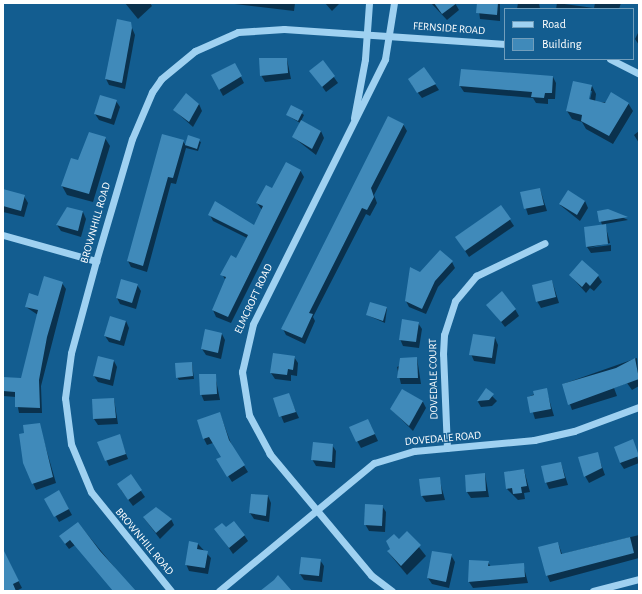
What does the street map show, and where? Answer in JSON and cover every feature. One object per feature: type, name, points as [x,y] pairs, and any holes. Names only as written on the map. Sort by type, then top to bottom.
[{"type":"street","name":"ELMCROFT ROAD","points":[[353,124],[366,36],[369,3]]},
{"type":"street","name":"ELMCROFT ROAD","points":[[392,591],[371,575],[259,437],[248,415],[242,372],[253,324],[353,124],[372,90],[391,36],[394,3]]},
{"type":"street","name":"BROWNHILL ROAD","points":[[171,591],[91,492],[71,444],[64,398],[66,376],[96,261],[140,114],[161,79],[177,64],[216,39],[238,32],[284,29],[366,36],[391,36]]},
{"type":"street","name":"FERNSIDE ROAD","points":[[391,36],[504,44]]},
{"type":"street","points":[[612,60],[639,74]]},
{"type":"street","points":[[3,235],[96,261]]},
{"type":"street","name":"DOVEDALE COURT","points":[[447,448],[443,354],[444,335],[455,300],[476,276],[545,243]]},
{"type":"street","name":"DOVEDALE ROAD","points":[[219,591],[317,508],[374,463],[414,451],[534,440],[574,431],[639,407]]},
{"type":"street","points":[[593,591],[639,579]]},
{"type":"building","points":[[434,3],[457,3],[442,14]]},
{"type":"building","points":[[477,3],[498,3],[497,15],[476,13]]},
{"type":"building","points":[[117,19],[131,22],[132,28],[122,83],[105,79]]},
{"type":"building","points":[[259,58],[287,58],[288,73],[260,76]]},
{"type":"building","points":[[323,60],[335,76],[322,87],[309,71]]},
{"type":"building","points":[[235,63],[242,76],[219,90],[211,75]]},
{"type":"building","points":[[424,67],[436,84],[417,93],[408,79]]},
{"type":"building","points":[[461,69],[553,76],[552,93],[545,93],[544,98],[531,97],[532,92],[459,86]]},
{"type":"building","points":[[573,81],[592,85],[589,99],[605,103],[611,92],[629,103],[609,136],[581,121],[582,115],[566,111]]},
{"type":"building","points":[[186,93],[199,104],[189,122],[173,110]]},
{"type":"building","points":[[100,95],[117,100],[111,119],[94,114]]},
{"type":"building","points":[[291,105],[303,111],[298,121],[286,115]]},
{"type":"building","points":[[388,116],[404,124],[371,188],[374,197],[367,210],[362,208],[309,313],[313,314],[302,338],[281,329]]},
{"type":"building","points":[[301,120],[321,131],[312,149],[292,137]]},
{"type":"building","points":[[89,132],[106,137],[89,194],[61,186],[71,158],[78,160]]},
{"type":"building","points":[[162,134],[184,140],[173,178],[168,177],[143,266],[127,261]]},
{"type":"building","points":[[188,135],[200,139],[197,149],[185,145]]},
{"type":"building","points":[[286,162],[301,170],[228,317],[212,310],[226,277],[220,275],[231,255],[236,258],[248,235],[208,215],[215,201],[254,225],[263,206],[256,203],[266,185],[272,188]]},
{"type":"building","points":[[540,188],[544,205],[524,209],[520,192]]},
{"type":"building","points":[[3,189],[25,195],[21,211],[3,206]]},
{"type":"building","points":[[568,190],[585,201],[577,215],[559,204]]},
{"type":"building","points":[[501,205],[511,219],[465,251],[455,237]]},
{"type":"building","points":[[67,207],[83,211],[78,231],[56,225]]},
{"type":"building","points":[[608,209],[628,217],[599,222],[597,211]]},
{"type":"building","points":[[606,224],[608,244],[586,247],[584,227]]},
{"type":"building","points":[[440,250],[453,261],[435,281],[422,309],[405,301],[410,267],[420,272]]},
{"type":"building","points":[[582,260],[599,275],[590,286],[586,282],[582,287],[569,275]]},
{"type":"building","points":[[44,276],[63,282],[47,337],[39,380],[40,408],[15,407],[15,392],[3,391],[3,377],[21,378],[38,310],[25,307],[29,293],[38,296]]},
{"type":"building","points":[[121,279],[138,284],[132,303],[116,298]]},
{"type":"building","points":[[552,280],[556,297],[536,302],[532,285]]},
{"type":"building","points":[[502,291],[516,309],[501,322],[486,305]]},
{"type":"building","points":[[370,302],[387,307],[383,321],[366,315]]},
{"type":"building","points":[[110,316],[126,321],[120,341],[104,336]]},
{"type":"building","points":[[402,319],[419,322],[416,342],[399,340]]},
{"type":"building","points":[[205,329],[222,333],[218,353],[201,349]]},
{"type":"building","points":[[473,334],[495,337],[492,358],[469,355]]},
{"type":"building","points":[[273,353],[295,356],[293,370],[288,369],[287,375],[270,373]]},
{"type":"building","points":[[98,356],[114,360],[110,380],[93,376]]},
{"type":"building","points":[[417,357],[418,378],[397,378],[400,358]]},
{"type":"building","points":[[635,358],[639,379],[568,405],[562,384],[616,368]]},
{"type":"building","points":[[192,362],[193,376],[176,378],[175,363]]},
{"type":"building","points":[[199,374],[216,374],[217,394],[200,395]]},
{"type":"building","points":[[486,388],[494,394],[489,400],[477,401]]},
{"type":"building","points":[[547,388],[551,409],[530,413],[527,397],[534,395],[533,391]]},
{"type":"building","points":[[402,389],[423,401],[409,426],[390,409]]},
{"type":"building","points":[[289,393],[296,412],[279,417],[273,398]]},
{"type":"building","points":[[114,398],[116,418],[93,419],[92,399]]},
{"type":"building","points":[[220,412],[229,440],[245,465],[227,477],[216,459],[221,457],[209,437],[203,439],[197,420]]},
{"type":"building","points":[[368,419],[375,434],[356,442],[349,427]]},
{"type":"building","points":[[40,423],[53,477],[32,484],[23,463],[19,434],[24,433],[23,425]]},
{"type":"building","points":[[120,434],[126,454],[105,461],[97,442]]},
{"type":"building","points":[[633,439],[639,456],[620,463],[614,447]]},
{"type":"building","points":[[313,442],[333,444],[332,462],[311,460]]},
{"type":"building","points":[[598,452],[602,468],[584,477],[578,457]]},
{"type":"building","points":[[561,462],[565,478],[545,483],[541,466]]},
{"type":"building","points":[[524,469],[527,486],[521,487],[522,493],[513,494],[512,488],[506,489],[504,472]]},
{"type":"building","points":[[485,473],[486,491],[466,492],[465,475]]},
{"type":"building","points":[[131,474],[142,490],[128,500],[117,484]]},
{"type":"building","points":[[440,477],[442,494],[421,496],[419,479]]},
{"type":"building","points":[[59,490],[69,509],[54,517],[44,499]]},
{"type":"building","points":[[251,494],[268,495],[266,516],[249,513]]},
{"type":"building","points":[[365,504],[383,505],[382,526],[364,525]]},
{"type":"building","points":[[156,507],[172,519],[156,533],[143,517]]},
{"type":"building","points":[[234,521],[245,535],[229,548],[214,529],[222,523],[226,527]]},
{"type":"building","points":[[78,522],[100,551],[136,591],[113,591],[70,540],[65,544],[59,536]]},
{"type":"building","points":[[407,531],[421,545],[401,566],[387,551],[390,549],[386,541],[394,534],[399,539]]},
{"type":"building","points":[[630,537],[634,553],[546,576],[538,547],[558,542],[561,554]]},
{"type":"building","points":[[189,541],[198,543],[197,549],[208,551],[205,568],[185,565]]},
{"type":"building","points":[[3,549],[19,581],[13,584],[16,591],[3,591]]},
{"type":"building","points":[[432,551],[452,554],[446,582],[427,578]]},
{"type":"building","points":[[301,557],[321,559],[319,576],[299,574]]},
{"type":"building","points":[[469,560],[489,561],[488,566],[524,563],[525,577],[468,582]]},
{"type":"building","points":[[278,575],[292,591],[260,591],[274,580]]}]
